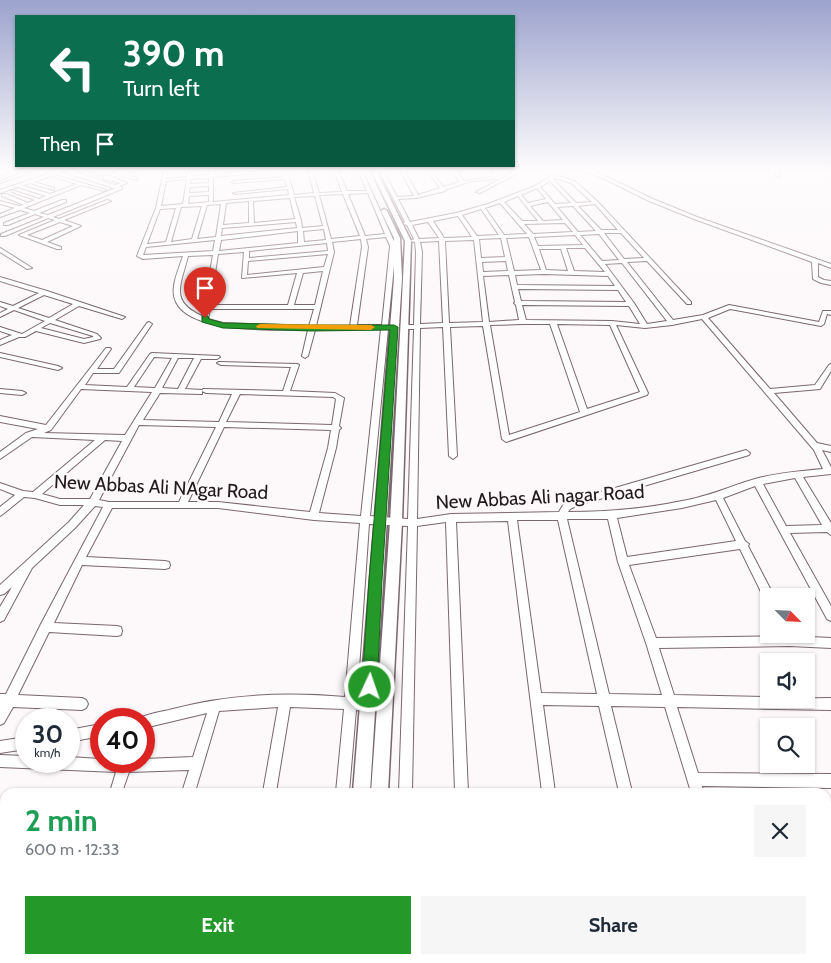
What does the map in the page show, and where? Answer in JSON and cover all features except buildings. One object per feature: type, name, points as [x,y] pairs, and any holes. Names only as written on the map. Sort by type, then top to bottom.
[{"type":"street","points":[[6,224],[27,215]]},
{"type":"street","points":[[40,215],[49,216],[78,226],[42,242]]},
{"type":"street","points":[[3,235],[52,215]]},
{"type":"street","points":[[59,248],[22,235],[73,215]]},
{"type":"street","points":[[155,215],[140,256],[142,257],[215,253],[389,235]]},
{"type":"street","points":[[168,244],[179,215]]},
{"type":"street","points":[[194,241],[204,215]]},
{"type":"street","points":[[205,320],[222,215]]},
{"type":"street","points":[[252,215],[252,224]]},
{"type":"street","points":[[297,215],[301,229],[301,244]]},
{"type":"street","points":[[305,356],[325,269],[331,252],[323,215]]},
{"type":"street","points":[[353,328],[365,247],[364,238],[355,215]]},
{"type":"street","points":[[380,788],[396,522],[393,246],[383,215]]},
{"type":"street","points":[[361,788],[369,705],[375,580],[381,521],[398,278],[397,238],[386,215]]},
{"type":"street","points":[[396,215],[404,224]]},
{"type":"street","points":[[401,215],[419,252],[406,788]]},
{"type":"street","points":[[404,224],[460,215],[476,238],[486,322],[506,439],[644,392],[612,323]]},
{"type":"street","points":[[488,215],[503,236],[510,274],[523,322]]},
{"type":"street","points":[[514,215],[530,235],[544,272]]},
{"type":"street","points":[[535,215],[542,222]]},
{"type":"street","points":[[561,215],[632,304],[645,326]]},
{"type":"street","points":[[584,215],[600,232],[672,323]]},
{"type":"street","points":[[608,215],[689,303]]},
{"type":"street","points":[[690,215],[831,266]]},
{"type":"street","points":[[221,227],[299,220]]},
{"type":"street","points":[[430,221],[442,239],[448,326],[453,456]]},
{"type":"street","points":[[521,223],[566,221]]},
{"type":"street","points":[[23,227],[34,229]]},
{"type":"street","points":[[144,246],[326,227]]},
{"type":"street","points":[[413,241],[624,231]]},
{"type":"street","points":[[343,788],[365,520],[395,327],[413,241]]},
{"type":"street","points":[[535,248],[586,246]]},
{"type":"street","points":[[563,247],[572,273]]},
{"type":"street","points":[[247,249],[244,277],[325,269]]},
{"type":"street","points":[[0,250],[28,268]]},
{"type":"street","points":[[246,260],[331,252]]},
{"type":"street","points":[[186,255],[176,291],[177,301],[186,311],[205,320],[223,325],[353,328],[448,326],[486,322],[554,322],[612,323],[645,326],[704,317],[729,307],[821,324],[825,312],[831,313]]},
{"type":"street","points":[[479,260],[508,259]]},
{"type":"street","points":[[600,263],[648,259]]},
{"type":"street","points":[[815,261],[815,278],[831,283]]},
{"type":"street","points":[[290,308],[300,272]]},
{"type":"street","points":[[480,274],[544,272],[608,274]]},
{"type":"street","points":[[0,279],[122,317]]},
{"type":"street","points":[[514,287],[619,288]]},
{"type":"street","points":[[0,315],[45,292]]},
{"type":"street","points":[[0,329],[17,335],[25,335],[79,303]]},
{"type":"street","points":[[517,303],[632,304]]},
{"type":"street","points":[[0,304],[95,335],[98,338],[84,341],[35,329]]},
{"type":"street","points":[[208,307],[316,307]]},
{"type":"street","points":[[704,317],[817,447],[829,470]]},
{"type":"street","points":[[554,322],[584,413]]},
{"type":"street","points":[[91,370],[116,371],[148,324]]},
{"type":"street","points":[[0,343],[17,335]]},
{"type":"street","points":[[0,456],[29,435],[48,428],[108,349]]},
{"type":"street","points":[[0,355],[58,368]]},
{"type":"street","points":[[128,390],[152,355],[199,356],[219,360],[295,365],[286,393]]},
{"type":"street","points":[[0,591],[5,580],[72,525],[93,502],[136,422],[157,391],[176,356]]},
{"type":"street","points":[[180,391],[199,356]]},
{"type":"street","points":[[770,391],[816,387],[828,373],[831,366]]},
{"type":"street","points":[[81,387],[338,396],[340,400],[337,428],[314,516]]},
{"type":"street","points":[[0,391],[22,393]]},
{"type":"street","points":[[182,504],[237,392]]},
{"type":"street","points":[[0,419],[48,428]]},
{"type":"street","points":[[136,422],[337,428]]},
{"type":"street","points":[[29,435],[127,438]]},
{"type":"street","points":[[35,495],[102,438]]},
{"type":"street","points":[[817,447],[831,449]]},
{"type":"street","points":[[624,788],[562,516],[566,507],[573,503],[746,453]]},
{"type":"street","name":"New Abbas Ali nagar Road","points":[[381,521],[412,523],[451,518],[612,515],[682,505],[718,496],[757,482],[829,470]]},
{"type":"street","points":[[797,474],[830,530]]},
{"type":"street","points":[[757,482],[783,530],[826,599],[831,616]]},
{"type":"street","name":"New Abbas Ali NAgar Road","points":[[0,486],[22,494],[35,495],[60,502],[93,502],[109,505],[218,505],[314,516],[381,521]]},
{"type":"street","points":[[0,512],[22,494]]},
{"type":"street","points":[[718,496],[765,588]]},
{"type":"street","points":[[0,719],[5,700],[109,505]]},
{"type":"street","points":[[612,515],[623,562],[652,642],[695,786],[831,780]]},
{"type":"street","points":[[451,518],[462,788]]},
{"type":"street","points":[[512,518],[547,788]]},
{"type":"street","points":[[783,530],[830,530]]},
{"type":"street","points":[[623,562],[744,544]]},
{"type":"street","points":[[0,617],[34,558]]},
{"type":"street","points":[[79,560],[165,565]]},
{"type":"street","points":[[45,627],[117,631]]},
{"type":"street","points":[[652,642],[760,638]]},
{"type":"street","points":[[815,641],[831,643]]},
{"type":"street","points":[[536,699],[831,704]]},
{"type":"street","points":[[5,700],[82,704]]},
{"type":"street","points":[[155,720],[215,706],[285,701],[351,702],[369,705]]},
{"type":"street","points":[[271,788],[285,701]]},
{"type":"street","points":[[190,788],[215,706]]},
{"type":"street","points":[[0,747],[15,745]]},
{"type":"street","points":[[0,761],[90,762]]},
{"type":"street","points":[[155,763],[197,763]]},
{"type":"street","points":[[117,788],[123,773]]},
{"type":"slow traffic","points":[[260,326],[311,328],[371,327]]},
{"type":"route","points":[[205,318],[205,320],[210,322],[223,325],[311,328],[394,327],[381,521],[375,580],[370,687]]}]
